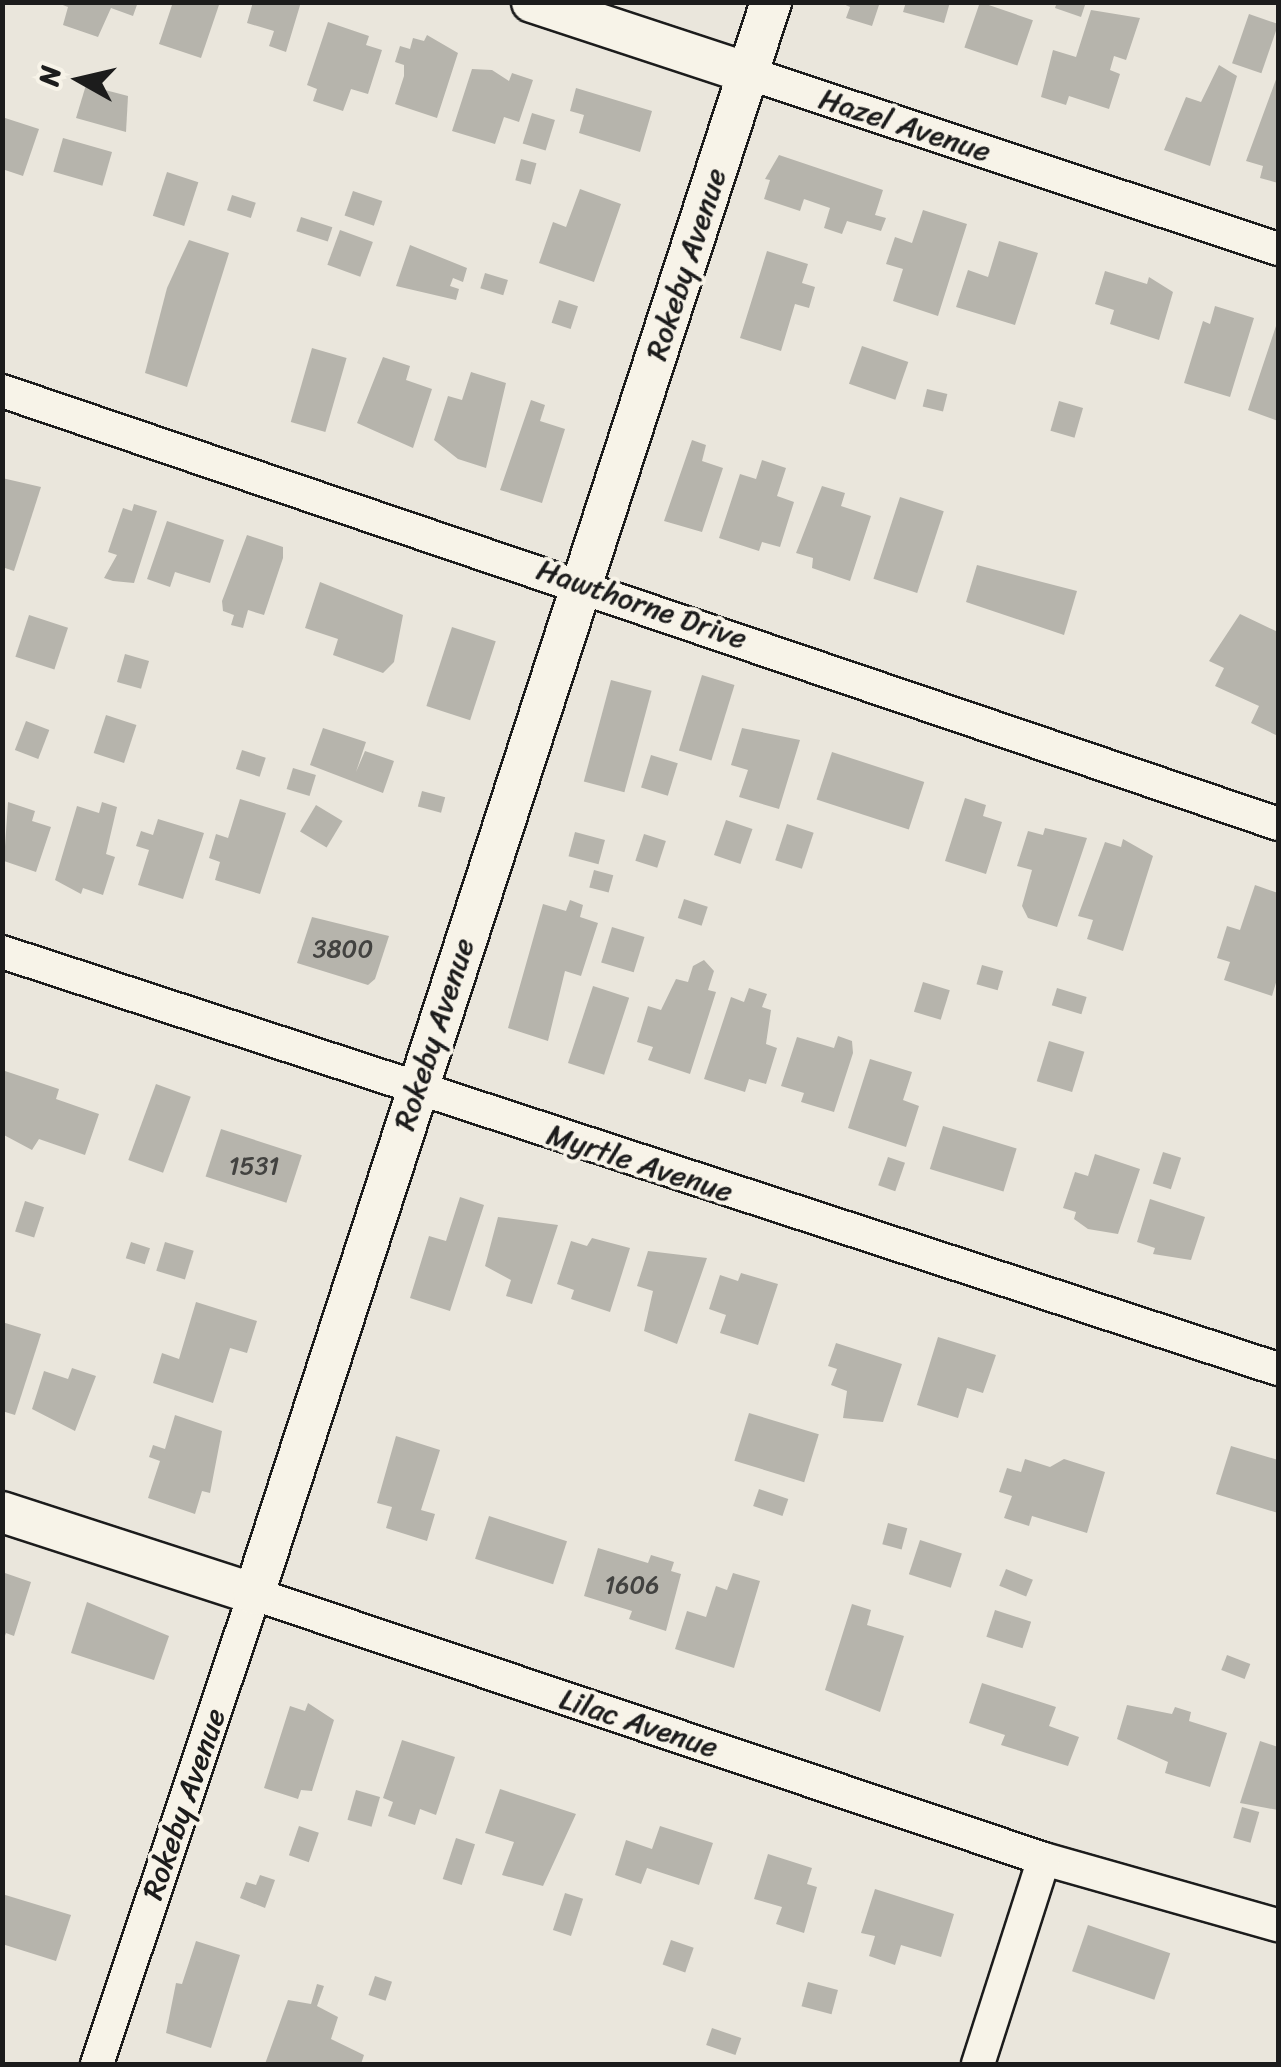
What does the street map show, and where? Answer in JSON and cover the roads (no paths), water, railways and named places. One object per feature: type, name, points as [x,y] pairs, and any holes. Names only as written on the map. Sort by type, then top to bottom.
[{"type":"street","name":"Hazel Avenue","points":[[532,2],[1278,250]]},
{"type":"street","name":"Rokeby Avenue","points":[[97,2064],[254,1594],[771,2]]},
{"type":"street","name":"Hawthorne Drive","points":[[2,391],[582,583],[1278,824]]},
{"type":"street","name":"Myrtle Avenue","points":[[2,952],[1278,1370]]},
{"type":"street","name":"Lilac Avenue","points":[[2,1512],[1044,1858],[1278,1925]]},
{"type":"street","points":[[978,2064],[1044,1858]]}]
